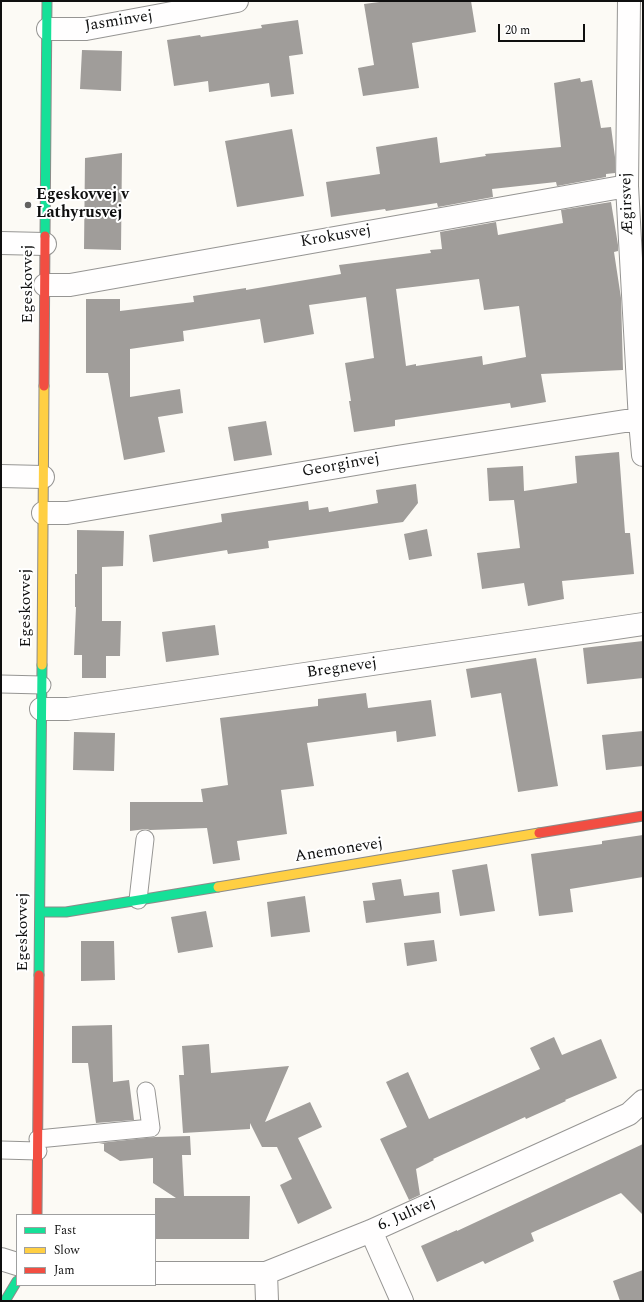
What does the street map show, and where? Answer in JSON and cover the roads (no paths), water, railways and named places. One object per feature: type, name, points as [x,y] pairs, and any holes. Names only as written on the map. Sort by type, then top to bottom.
[{"type":"street","name":"Egeskovvej","points":[[37,1214],[42,709],[44,244],[48,1]]},
{"type":"street","name":"Jasminvej","points":[[48,29],[86,29],[237,1]]},
{"type":"street","name":"Ægirsvej","points":[[630,1],[627,186],[643,455]]},
{"type":"street","name":"Krokusvej","points":[[44,285],[70,285],[627,186]]},
{"type":"street","points":[[1,243],[44,244]]},
{"type":"street","name":"Georginvej","points":[[43,514],[67,513],[397,457],[624,421],[640,421]]},
{"type":"street","points":[[1,476],[43,477]]},
{"type":"street","name":"Bregnevej","points":[[42,709],[76,708],[643,624]]},
{"type":"street","name":"Anemonevej","points":[[40,912],[66,912],[643,816]]},
{"type":"street","name":"6. Julivej","points":[[156,1272],[266,1273],[371,1231],[629,1114],[643,1101]]},
{"type":"street","points":[[371,1231],[402,1301]]},
{"type":"street","points":[[1,1259],[16,1264]]},
{"type":"street","points":[[266,1273],[267,1301]]},
{"type":"lane","points":[[1,684],[42,685]]},
{"type":"lane","points":[[138,900],[145,839]]},
{"type":"lane","points":[[1,1150],[151,1128],[146,1091]]},
{"type":"place","name":"Egeskovvej v Lathyrusvej","points":[[28,205]]}]
